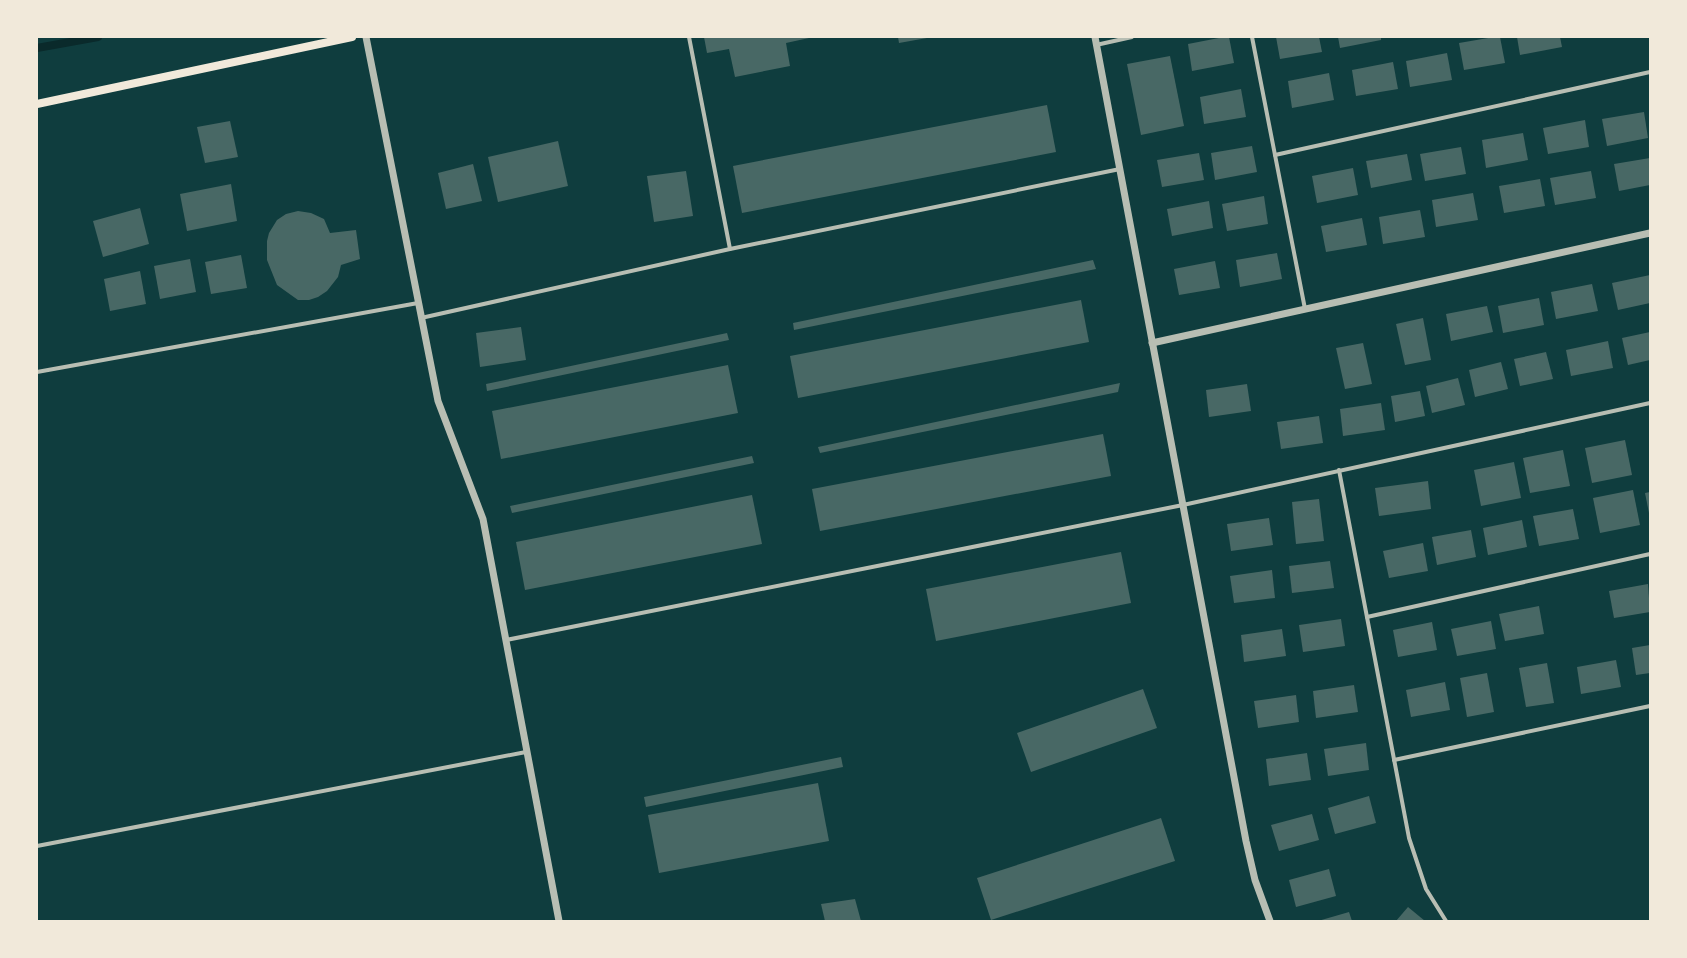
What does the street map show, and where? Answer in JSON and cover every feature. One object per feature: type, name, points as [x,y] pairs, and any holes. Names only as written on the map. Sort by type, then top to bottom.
[{"type":"main road","points":[[37,104],[352,37]]},
{"type":"street","points":[[366,37],[438,401],[483,518],[526,752],[560,921]]},
{"type":"street","points":[[689,37],[730,249]]},
{"type":"street","points":[[1095,37],[1246,841],[1255,880],[1270,921]]},
{"type":"street","points":[[1096,45],[1132,37]]},
{"type":"street","points":[[1252,37],[1305,310]]},
{"type":"street","points":[[1275,155],[1650,72]]},
{"type":"street","points":[[421,318],[730,249],[1120,169]]},
{"type":"street","points":[[1152,343],[1650,233]]},
{"type":"street","points":[[37,372],[418,303]]},
{"type":"street","points":[[506,640],[1183,505],[1650,403]]},
{"type":"street","points":[[1339,470],[1408,838],[1426,889],[1446,921]]},
{"type":"street","points":[[1367,617],[1650,554]]},
{"type":"street","points":[[1394,760],[1650,706]]},
{"type":"street","points":[[37,846],[526,752]]},
{"type":"building","points":[[704,37],[809,38],[786,43],[790,66],[735,77],[729,49],[707,53]]},
{"type":"building","points":[[898,37],[926,37],[927,38],[899,43]]},
{"type":"building","points":[[1229,37],[1234,63],[1192,71],[1188,44]]},
{"type":"building","points":[[1276,37],[1319,37],[1322,52],[1280,59]]},
{"type":"building","points":[[1338,37],[1381,37],[1381,40],[1340,48]]},
{"type":"building","points":[[1500,37],[1505,63],[1464,70],[1459,43]]},
{"type":"building","points":[[1517,37],[1560,37],[1562,47],[1520,55]]},
{"type":"building","points":[[1447,53],[1452,80],[1410,87],[1406,61]]},
{"type":"building","points":[[1170,56],[1184,126],[1141,135],[1127,64]]},
{"type":"building","points":[[1393,62],[1398,89],[1356,96],[1352,70]]},
{"type":"building","points":[[1329,73],[1334,100],[1292,108],[1288,81]]},
{"type":"building","points":[[1241,89],[1246,117],[1204,124],[1200,97]]},
{"type":"building","points":[[1047,105],[1056,152],[742,213],[733,166]]},
{"type":"building","points":[[1644,112],[1648,138],[1607,146],[1602,119]]},
{"type":"building","points":[[1585,120],[1589,147],[1548,154],[1543,128]]},
{"type":"building","points":[[230,121],[238,157],[205,163],[197,127]]},
{"type":"building","points":[[1523,133],[1528,160],[1486,168],[1482,140]]},
{"type":"building","points":[[558,141],[568,186],[498,202],[488,157]]},
{"type":"building","points":[[1252,146],[1257,172],[1215,180],[1211,153]]},
{"type":"building","points":[[1461,147],[1466,174],[1425,181],[1420,154]]},
{"type":"building","points":[[1199,153],[1204,180],[1162,187],[1157,160]]},
{"type":"building","points":[[1407,154],[1412,180],[1371,188],[1366,161]]},
{"type":"building","points":[[1650,158],[1650,185],[1619,191],[1614,164]]},
{"type":"building","points":[[473,164],[482,201],[446,209],[438,173]]},
{"type":"building","points":[[1353,168],[1358,195],[1317,203],[1312,176]]},
{"type":"building","points":[[686,171],[693,216],[654,222],[647,176]]},
{"type":"building","points":[[1591,171],[1596,198],[1555,205],[1550,178]]},
{"type":"building","points":[[1540,179],[1545,206],[1504,213],[1499,186]]},
{"type":"building","points":[[231,184],[237,221],[187,231],[180,194]]},
{"type":"building","points":[[1473,193],[1478,220],[1436,227],[1432,200]]},
{"type":"building","points":[[1264,196],[1268,224],[1227,231],[1222,204]]},
{"type":"building","points":[[1209,201],[1213,228],[1172,236],[1167,209]]},
{"type":"building","points":[[140,208],[149,244],[103,257],[93,221]]},
{"type":"building","points":[[1420,210],[1425,237],[1383,244],[1379,217]]},
{"type":"building","points":[[298,211],[311,213],[324,219],[330,233],[356,230],[360,259],[341,265],[338,277],[327,291],[318,297],[309,300],[298,300],[277,285],[267,260],[267,241],[269,233],[277,220],[286,214]]},
{"type":"building","points":[[1362,218],[1367,245],[1326,252],[1321,226]]},
{"type":"building","points":[[1277,253],[1282,279],[1240,287],[1236,260]]},
{"type":"building","points":[[241,255],[247,288],[211,294],[205,262]]},
{"type":"building","points":[[190,259],[196,292],[160,299],[154,266]]},
{"type":"building","points":[[1093,260],[1096,269],[794,330],[793,323]]},
{"type":"building","points":[[1215,261],[1220,288],[1179,295],[1174,269]]},
{"type":"building","points":[[140,271],[146,304],[110,311],[104,279]]},
{"type":"building","points":[[1650,275],[1650,303],[1618,310],[1612,283]]},
{"type":"building","points":[[1592,284],[1598,311],[1556,319],[1551,292]]},
{"type":"building","points":[[1539,298],[1544,325],[1503,333],[1498,306]]},
{"type":"building","points":[[1081,300],[1089,342],[798,398],[790,356]]},
{"type":"building","points":[[1487,306],[1493,332],[1451,341],[1446,314]]},
{"type":"building","points":[[1423,318],[1431,360],[1405,365],[1396,324]]},
{"type":"building","points":[[521,327],[526,360],[480,367],[476,333]]},
{"type":"building","points":[[1650,332],[1650,360],[1628,365],[1622,338]]},
{"type":"building","points":[[727,333],[729,340],[487,391],[486,384]]},
{"type":"building","points":[[1608,341],[1613,368],[1571,376],[1566,350]]},
{"type":"building","points":[[1363,343],[1372,384],[1345,389],[1336,348]]},
{"type":"building","points":[[1546,352],[1553,379],[1520,386],[1514,359]]},
{"type":"building","points":[[1501,362],[1508,389],[1475,397],[1469,370]]},
{"type":"building","points":[[728,365],[738,413],[501,459],[492,411]]},
{"type":"building","points":[[1458,378],[1465,405],[1432,413],[1426,386]]},
{"type":"building","points":[[1120,383],[1118,392],[820,453],[818,447]]},
{"type":"building","points":[[1247,384],[1251,411],[1209,417],[1206,390]]},
{"type":"building","points":[[1420,391],[1425,416],[1395,422],[1391,396]]},
{"type":"building","points":[[1381,403],[1385,430],[1343,436],[1340,409]]},
{"type":"building","points":[[1319,416],[1323,443],[1281,449],[1277,422]]},
{"type":"building","points":[[1103,434],[1111,476],[820,531],[812,489]]},
{"type":"building","points":[[1625,440],[1632,475],[1592,483],[1585,448]]},
{"type":"building","points":[[1563,450],[1570,486],[1530,493],[1523,458]]},
{"type":"building","points":[[752,456],[754,463],[512,513],[510,506]]},
{"type":"building","points":[[1514,462],[1521,498],[1481,506],[1474,470]]},
{"type":"building","points":[[1428,481],[1431,509],[1379,516],[1375,488]]},
{"type":"building","points":[[1633,490],[1640,525],[1600,533],[1593,498]]},
{"type":"building","points":[[1650,492],[1650,513],[1649,513],[1645,493]]},
{"type":"building","points":[[752,495],[762,544],[525,590],[516,542]]},
{"type":"building","points":[[1319,499],[1324,541],[1296,544],[1292,502]]},
{"type":"building","points":[[1573,509],[1579,539],[1539,546],[1533,516]]},
{"type":"building","points":[[1269,518],[1273,545],[1231,551],[1227,524]]},
{"type":"building","points":[[1522,520],[1527,547],[1488,555],[1483,528]]},
{"type":"building","points":[[1471,530],[1476,557],[1437,565],[1432,537]]},
{"type":"building","points":[[1423,543],[1428,571],[1389,578],[1383,551]]},
{"type":"building","points":[[1121,552],[1131,603],[936,641],[926,589]]},
{"type":"building","points":[[1330,561],[1334,588],[1292,593],[1289,566]]},
{"type":"building","points":[[1272,570],[1275,598],[1234,603],[1230,576]]},
{"type":"building","points":[[1648,584],[1650,612],[1614,618],[1609,591]]},
{"type":"building","points":[[1539,606],[1544,634],[1505,641],[1499,614]]},
{"type":"building","points":[[1341,619],[1345,646],[1303,652],[1299,625]]},
{"type":"building","points":[[1491,621],[1496,649],[1457,656],[1451,629]]},
{"type":"building","points":[[1432,622],[1437,650],[1398,657],[1393,630]]},
{"type":"building","points":[[1282,629],[1286,656],[1244,662],[1241,635]]},
{"type":"building","points":[[1650,645],[1650,673],[1636,675],[1632,648]]},
{"type":"building","points":[[1616,660],[1621,687],[1581,694],[1577,667]]},
{"type":"building","points":[[1547,663],[1554,703],[1526,707],[1519,668]]},
{"type":"building","points":[[1487,673],[1494,712],[1467,717],[1460,678]]},
{"type":"building","points":[[1445,682],[1450,710],[1411,717],[1406,690]]},
{"type":"building","points":[[1354,685],[1358,712],[1316,718],[1313,691]]},
{"type":"building","points":[[1143,689],[1157,728],[1031,772],[1017,733]]},
{"type":"building","points":[[1296,695],[1299,722],[1258,728],[1254,701]]},
{"type":"building","points":[[1366,743],[1369,770],[1328,776],[1324,749]]},
{"type":"building","points":[[1307,753],[1311,780],[1269,786],[1266,759]]},
{"type":"building","points":[[841,757],[843,767],[646,807],[644,797]]},
{"type":"building","points":[[818,783],[829,841],[659,873],[648,815]]},
{"type":"building","points":[[1369,796],[1376,823],[1335,834],[1328,808]]},
{"type":"building","points":[[1312,814],[1319,840],[1279,851],[1271,825]]},
{"type":"building","points":[[1161,818],[1175,861],[991,920],[977,878]]},
{"type":"building","points":[[1329,869],[1336,896],[1296,907],[1289,880]]},
{"type":"building","points":[[855,899],[861,921],[825,921],[821,904]]},
{"type":"building","points":[[1408,907],[1425,921],[1396,921]]},
{"type":"building","points":[[1349,912],[1352,921],[1318,921]]},
{"type":"waterway","points":[[37,48],[98,37]]}]
